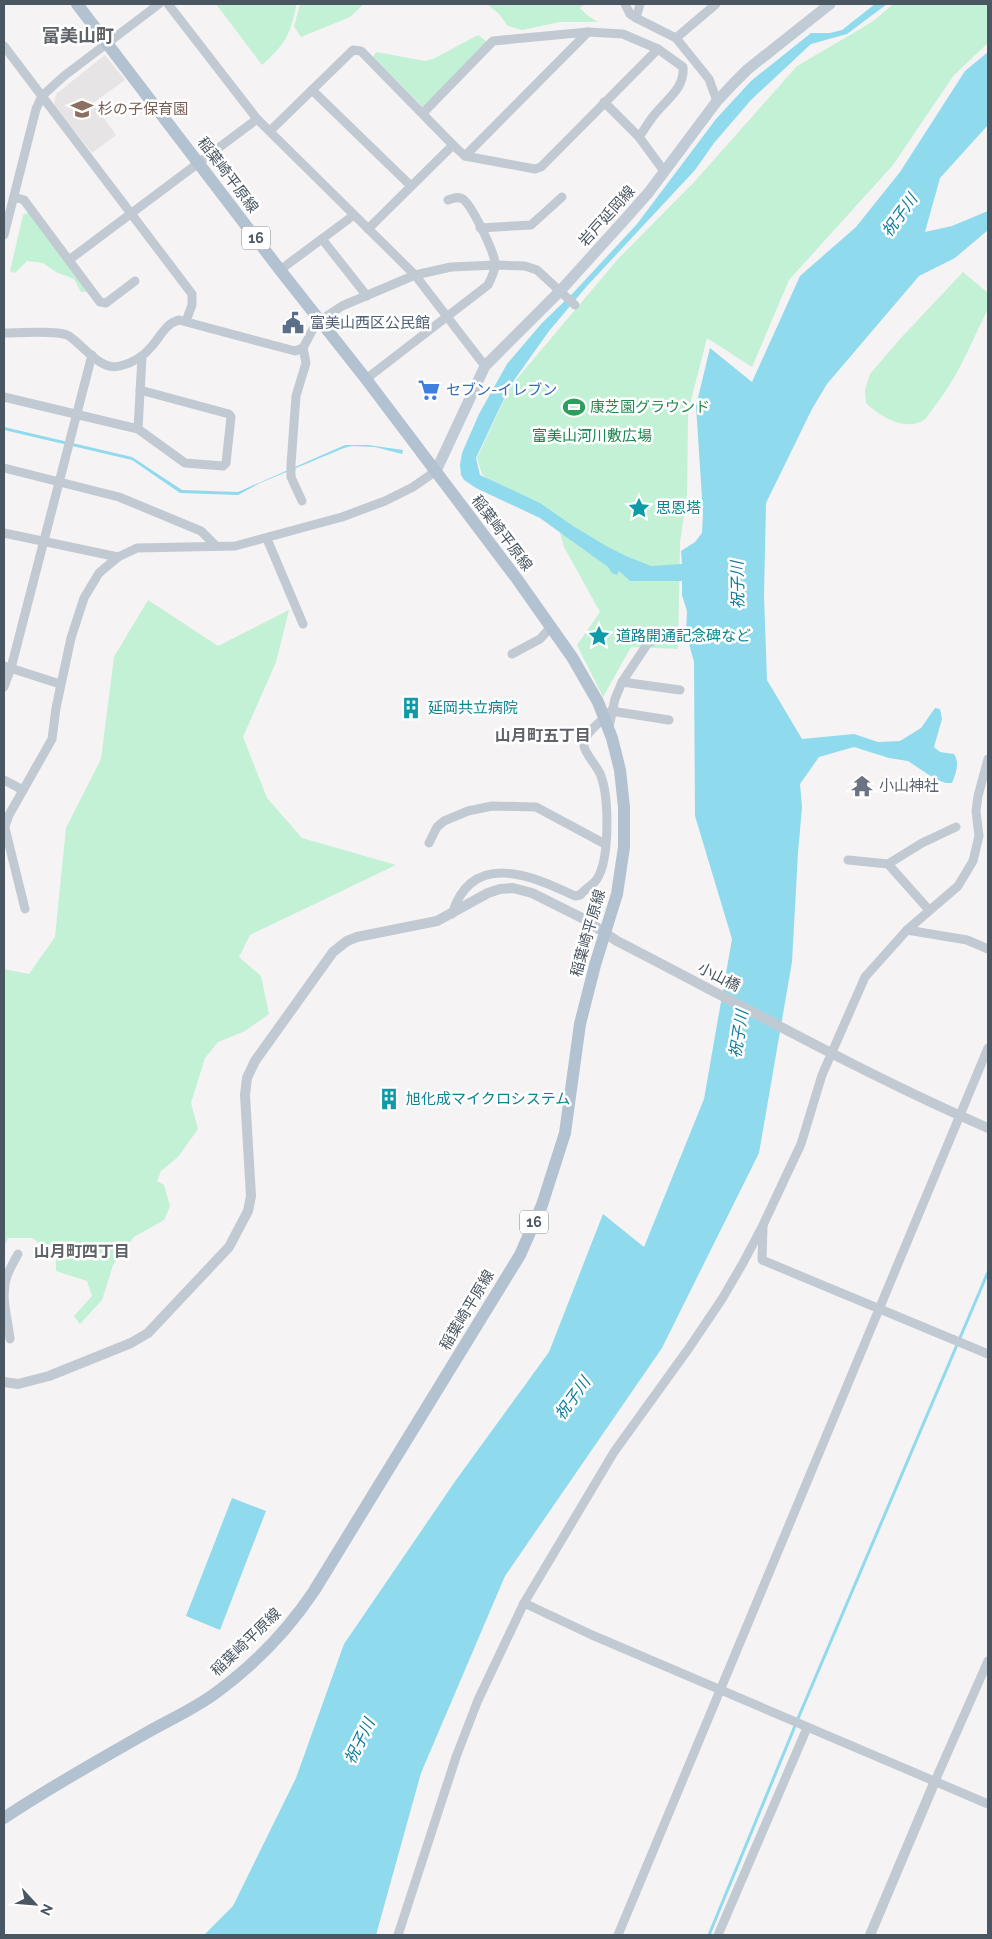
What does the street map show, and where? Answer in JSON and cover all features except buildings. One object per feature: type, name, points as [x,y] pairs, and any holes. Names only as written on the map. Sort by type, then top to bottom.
[{"type":"main road","name":"稲葉崎平原線","points":[[4,1818],[91,1764],[212,1696],[248,1667],[278,1638],[299,1613],[329,1567],[520,1255],[542,1205],[565,1133],[580,1024],[596,965],[611,937],[624,847],[624,808],[620,770],[608,720],[572,657],[436,471],[77,4]]},
{"type":"main road","name":"岩戸延岡線","points":[[436,471],[485,366],[561,290],[627,217],[717,102],[748,69],[830,4]]},
{"type":"street","points":[[4,235],[36,109],[42,96],[107,42],[159,4]]},
{"type":"street","points":[[168,4],[257,119],[415,275],[485,366]]},
{"type":"street","points":[[625,4],[630,14],[676,38],[709,79],[717,102]]},
{"type":"street","points":[[636,18],[640,4]]},
{"type":"street","points":[[676,38],[716,4]]},
{"type":"street","points":[[465,156],[588,32]]},
{"type":"street","points":[[423,113],[493,41],[588,32],[623,34],[658,49],[683,66],[684,74],[673,97],[655,114],[639,138]]},
{"type":"street","points":[[4,46],[192,294],[192,305],[186,321]]},
{"type":"street","points":[[270,131],[353,50],[361,52],[465,156],[535,168],[541,166],[658,49]]},
{"type":"street","points":[[312,90],[411,186]]},
{"type":"street","points":[[604,102],[639,138],[664,171]]},
{"type":"street","points":[[69,260],[257,119]]},
{"type":"street","points":[[368,229],[453,145]]},
{"type":"street","points":[[14,197],[24,200],[100,302],[106,302],[135,280]]},
{"type":"street","points":[[366,379],[488,285],[496,265],[492,248],[470,206],[462,198],[456,197],[448,200]]},
{"type":"street","points":[[480,228],[531,225],[562,198]]},
{"type":"street","points":[[280,270],[354,215]]},
{"type":"street","points":[[322,239],[367,296]]},
{"type":"street","points":[[302,501],[292,477],[291,469],[296,396],[306,363],[303,348],[313,329],[342,306],[415,275],[451,268],[496,265],[525,266],[536,270],[561,290],[575,305]]},
{"type":"street","points":[[4,333],[64,334],[99,361],[112,367],[119,367],[142,357],[173,322],[186,321],[290,350],[303,348]]},
{"type":"street","points":[[4,687],[7,667],[44,541],[92,355]]},
{"type":"street","points":[[138,429],[142,357]]},
{"type":"street","points":[[4,397],[138,429],[185,463],[223,466],[226,463],[231,416],[229,414],[140,390]]},
{"type":"street","points":[[4,468],[120,498],[143,506],[201,531],[216,546]]},
{"type":"street","points":[[25,908],[4,828],[9,815],[52,739],[60,684],[71,638],[84,598],[98,572],[118,557],[137,548],[235,546],[267,539],[312,524],[342,517],[385,501],[413,487],[436,471]]},
{"type":"street","points":[[4,533],[118,557]]},
{"type":"street","points":[[267,539],[303,624]]},
{"type":"street","points":[[512,654],[540,639],[550,627]]},
{"type":"street","points":[[608,720],[622,682],[648,643],[658,639]]},
{"type":"street","points":[[7,667],[60,684]]},
{"type":"street","points":[[622,682],[680,690]]},
{"type":"street","points":[[452,914],[457,900],[465,888],[485,875],[512,873],[538,879],[575,896],[580,895],[596,880],[604,860],[606,844],[606,796],[598,768],[586,751],[585,739],[590,732],[608,720],[669,720]]},
{"type":"street","points":[[398,1935],[456,1757],[478,1700],[524,1602],[614,1452],[722,1300],[763,1225],[801,1144],[831,1052],[864,977],[907,930],[958,886],[973,861],[979,836],[976,811],[978,796],[988,759]]},
{"type":"street","points":[[4,780],[23,790]]},
{"type":"street","points":[[429,843],[437,827],[444,821],[468,811],[492,806],[536,807],[606,844]]},
{"type":"street","points":[[848,860],[888,864],[913,847],[956,827]]},
{"type":"street","points":[[888,864],[929,910]]},
{"type":"street","points":[[532,893],[538,879]]},
{"type":"street","name":"小山橋","points":[[4,1382],[18,1384],[49,1376],[131,1343],[148,1333],[228,1247],[248,1211],[251,1196],[245,1095],[247,1078],[255,1061],[333,952],[347,941],[356,937],[437,921],[476,899],[500,889],[513,888],[532,893],[584,919],[611,937],[831,1052],[988,1128]]},
{"type":"street","points":[[907,930],[967,940],[988,949]]},
{"type":"street","points":[[618,1935],[988,1048]]},
{"type":"street","points":[[763,1225],[762,1260],[988,1354]]},
{"type":"street","points":[[11,1339],[4,1288],[7,1275],[18,1254]]},
{"type":"street","points":[[524,1602],[592,1635],[988,1804]]},
{"type":"street","points":[[870,1935],[988,1660]]},
{"type":"street","points":[[718,1935],[805,1727]]},
{"type":"shaded area","points":[[105,55],[125,80],[93,103],[116,135],[92,153],[54,105],[56,94]]},
{"type":"green space","points":[[216,4],[296,4],[296,7],[288,33],[281,46],[262,65]]},
{"type":"green space","points":[[300,4],[364,4],[350,17],[301,37],[294,26]]},
{"type":"green space","points":[[487,4],[585,4],[580,8],[598,22],[560,22],[522,30],[508,26],[499,14]]},
{"type":"green space","name":"富美山河川敷広場","points":[[893,4],[988,4],[988,43],[954,75],[893,165],[789,280],[752,367],[707,338],[688,412],[687,495],[680,543],[678,649],[631,647],[603,697],[577,645],[600,612],[564,547],[558,526],[512,500],[482,474],[477,458],[510,387],[618,259],[696,180],[797,66],[876,19]]},
{"type":"green space","points":[[478,35],[486,43],[423,107],[373,57],[376,52],[425,61],[433,59]]},
{"type":"green space","points":[[29,212],[88,292],[81,292],[74,279],[56,272],[43,263],[27,261],[15,273],[10,271],[23,215]]},
{"type":"green space","points":[[963,272],[988,293],[988,311],[956,373],[925,419],[918,423],[902,424],[878,413],[866,403],[865,390],[870,374]]},
{"type":"green space","points":[[148,600],[218,646],[289,610],[276,662],[243,737],[267,798],[302,838],[396,865],[250,935],[239,957],[261,976],[269,1014],[245,1031],[218,1042],[205,1058],[191,1103],[198,1129],[178,1157],[161,1171],[157,1181],[164,1185],[170,1206],[164,1220],[134,1237],[113,1265],[102,1300],[80,1324],[74,1316],[92,1296],[87,1281],[56,1271],[56,1255],[32,1238],[8,1238],[4,1247],[4,969],[29,974],[55,937],[66,828],[101,759],[114,657]]},
{"type":"water","name":"祝子川","points":[[875,4],[887,4],[847,34],[811,44],[751,100],[714,143],[695,170],[587,286],[549,331],[510,386],[476,458],[480,475],[540,503],[608,547],[651,566],[682,564],[681,551],[695,542],[702,533],[703,513],[696,406],[710,348],[752,382],[800,276],[856,227],[900,172],[965,71],[988,52],[988,125],[940,178],[925,232],[952,226],[988,211],[988,230],[955,258],[919,276],[827,384],[812,409],[766,503],[764,596],[767,680],[802,739],[854,734],[878,742],[900,741],[921,728],[935,708],[940,709],[942,719],[934,747],[940,752],[954,754],[957,764],[955,776],[952,783],[946,783],[935,779],[908,761],[889,758],[854,747],[819,757],[800,784],[802,807],[792,962],[759,1153],[662,1348],[505,1576],[421,1773],[376,1935],[204,1935],[233,1906],[296,1778],[344,1644],[456,1480],[549,1352],[603,1214],[644,1247],[704,1099],[732,939],[695,816],[694,662],[686,633],[687,611],[682,595],[682,581],[630,581],[619,571],[617,575],[612,573],[608,567],[540,518],[476,488],[464,480],[461,475],[460,465],[462,453],[479,414],[507,364],[542,323],[573,293],[637,224],[716,119],[751,81],[811,33],[830,33],[842,30]]},
{"type":"water","points":[[4,427],[132,457],[182,490],[238,492],[345,445],[368,445],[403,450],[402,454],[375,447],[352,446],[260,483],[238,495],[180,493],[132,460],[4,430]]},
{"type":"water","points":[[232,1498],[266,1511],[220,1630],[186,1616]]},
{"type":"waterway","points":[[709,1935],[802,1709],[988,1272]]},
{"type":"place","name":"杉の子保育園","points":[[82,109]]},
{"type":"place","name":"富美山西区公民館","points":[[293,323]]},
{"type":"place","name":"セブン-イレブン","points":[[429,390]]},
{"type":"place","name":"康芝園グラウンド","points":[[574,407]]},
{"type":"place","name":"思恩塔","points":[[639,508]]},
{"type":"place","name":"道路開通記念碑など","points":[[599,636]]},
{"type":"place","name":"延岡共立病院","points":[[411,708]]},
{"type":"place","name":"小山神社","points":[[862,786]]},
{"type":"place","name":"旭化成マイクロシステム","points":[[389,1099]]},
{"type":"district","name":"富美山町","points":[[78,36]]},
{"type":"district","name":"山月町五丁目","points":[[543,735]]},
{"type":"district","name":"山月町四丁目","points":[[82,1251]]}]
